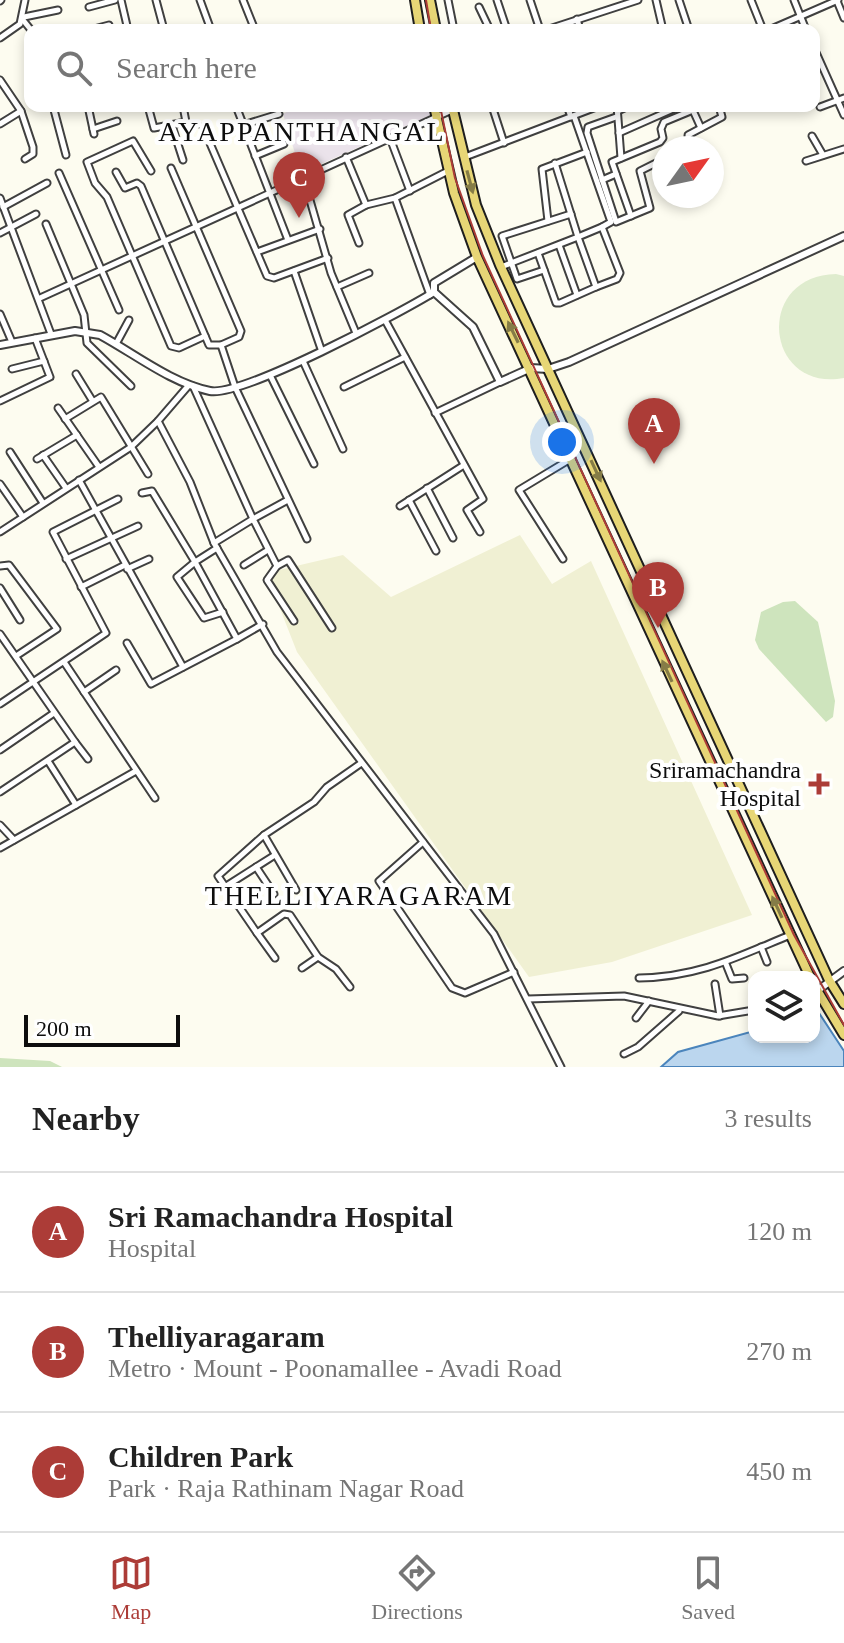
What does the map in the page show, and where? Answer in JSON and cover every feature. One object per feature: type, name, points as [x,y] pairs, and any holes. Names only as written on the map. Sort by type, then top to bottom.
[{"type":"main road","points":[[415,0],[419,24]]},
{"type":"main road","points":[[430,0],[435,24]]},
{"type":"main road","points":[[435,112],[448,171],[477,257],[531,368],[665,668],[807,971]]},
{"type":"main road","points":[[453,112],[476,205],[506,265],[548,369],[829,980],[844,1004]]},
{"type":"main road","points":[[820,997],[844,1035]]},
{"type":"street","points":[[25,0],[23,19],[27,24]]},
{"type":"street","points":[[89,7],[118,0],[126,24]]},
{"type":"street","points":[[156,0],[162,24]]},
{"type":"street","points":[[200,0],[209,24]]},
{"type":"street","points":[[243,0],[253,24]]},
{"type":"street","points":[[448,0],[453,24]]},
{"type":"street","points":[[497,0],[505,24]]},
{"type":"street","points":[[530,0],[540,24]]},
{"type":"street","points":[[562,24],[615,4],[638,0]]},
{"type":"street","points":[[656,0],[662,24]]},
{"type":"street","points":[[679,0],[687,24]]},
{"type":"street","points":[[751,0],[761,24]]},
{"type":"street","points":[[794,0],[804,24]]},
{"type":"street","points":[[781,24],[837,0],[844,18]]},
{"type":"street","points":[[479,7],[487,24]]},
{"type":"street","points":[[0,38],[23,19],[58,10]]},
{"type":"street","points":[[577,19],[578,24]]},
{"type":"street","points":[[820,60],[840,99],[844,115]]},
{"type":"street","points":[[0,80],[2,89],[21,111],[34,151],[25,159]]},
{"type":"street","points":[[820,107],[840,99]]},
{"type":"street","points":[[0,124],[21,111]]},
{"type":"street","points":[[55,112],[66,155]]},
{"type":"street","points":[[89,112],[93,132],[117,121]]},
{"type":"street","points":[[150,112],[154,128],[186,122],[184,112]]},
{"type":"street","points":[[238,112],[288,240]]},
{"type":"street","points":[[40,298],[445,112]]},
{"type":"street","points":[[494,112],[504,143]]},
{"type":"street","points":[[506,265],[611,222],[570,112]]},
{"type":"street","points":[[463,157],[583,112]]},
{"type":"street","points":[[615,112],[588,127],[587,131],[616,222],[651,206],[640,171],[652,165]]},
{"type":"street","points":[[617,112],[621,158]]},
{"type":"street","points":[[619,133],[666,112]]},
{"type":"street","points":[[631,216],[612,162],[660,142],[664,122],[684,112]]},
{"type":"street","points":[[694,112],[701,128]]},
{"type":"street","points":[[688,136],[722,117],[721,112]]},
{"type":"street","points":[[243,125],[279,114]]},
{"type":"street","points":[[172,126],[183,160]]},
{"type":"street","points":[[203,127],[269,278],[328,258]]},
{"type":"street","points":[[812,136],[823,155]]},
{"type":"street","points":[[390,138],[410,191]]},
{"type":"street","points":[[151,171],[133,141],[87,162],[132,254],[171,346],[179,348],[205,336]]},
{"type":"street","points":[[255,156],[284,144]]},
{"type":"street","points":[[806,161],[844,149]]},
{"type":"street","points":[[548,221],[541,173],[545,166],[587,152]]},
{"type":"street","points":[[346,157],[366,205]]},
{"type":"street","points":[[555,163],[596,287]]},
{"type":"street","points":[[116,172],[125,188],[137,183],[141,186],[210,347],[221,345],[239,337],[241,331],[171,168]]},
{"type":"street","points":[[359,243],[347,216],[366,205],[395,198],[448,171]]},
{"type":"street","points":[[59,173],[119,310]]},
{"type":"street","points":[[602,180],[616,174]]},
{"type":"street","points":[[303,176],[337,287],[356,333]]},
{"type":"street","points":[[3,211],[47,183]]},
{"type":"street","points":[[0,198],[51,334]]},
{"type":"street","points":[[395,198],[432,293],[473,327],[500,382]]},
{"type":"street","points":[[544,270],[519,280],[506,265],[502,236],[571,213]]},
{"type":"street","points":[[0,233],[36,214]]},
{"type":"street","points":[[46,224],[84,315],[87,343],[131,386]]},
{"type":"street","points":[[538,253],[556,303],[617,279],[620,273],[602,227]]},
{"type":"street","points":[[257,252],[320,229]]},
{"type":"street","points":[[435,413],[531,368],[548,369],[715,298],[844,236]]},
{"type":"street","points":[[559,245],[577,295]]},
{"type":"street","points":[[0,345],[51,334],[85,331],[116,344],[191,385],[211,391],[235,387],[303,361],[321,349],[385,320],[432,293],[434,283],[477,257]]},
{"type":"street","points":[[294,271],[321,349]]},
{"type":"street","points":[[337,287],[369,273]]},
{"type":"street","points":[[0,314],[12,342]]},
{"type":"street","points":[[116,344],[129,320]]},
{"type":"street","points":[[385,320],[483,499],[467,510],[480,532]]},
{"type":"street","points":[[0,401],[48,380],[34,338]]},
{"type":"street","points":[[221,345],[235,387],[286,501],[307,539]]},
{"type":"street","points":[[344,387],[405,357]]},
{"type":"street","points":[[12,369],[44,361]]},
{"type":"street","points":[[303,361],[343,449]]},
{"type":"street","points":[[76,374],[92,400]]},
{"type":"street","points":[[270,375],[314,464]]},
{"type":"street","points":[[0,532],[131,447],[191,385]]},
{"type":"street","points":[[191,385],[277,566]]},
{"type":"street","points":[[65,419],[92,400],[102,398],[148,474]]},
{"type":"street","points":[[58,408],[99,467]]},
{"type":"street","points":[[158,421],[190,482],[216,546],[283,662],[494,934],[561,1067]]},
{"type":"street","points":[[66,488],[40,457],[77,435]]},
{"type":"street","points":[[10,452],[43,503]]},
{"type":"street","points":[[563,559],[519,490],[572,458]]},
{"type":"street","points":[[400,506],[464,465]]},
{"type":"street","points":[[79,480],[183,667]]},
{"type":"street","points":[[0,484],[23,517]]},
{"type":"street","points":[[427,488],[453,538]]},
{"type":"street","points":[[142,493],[152,491],[237,639]]},
{"type":"street","points":[[0,704],[106,633],[53,536],[54,530],[118,499]]},
{"type":"street","points":[[409,500],[436,551]]},
{"type":"street","points":[[223,612],[205,620],[178,579],[178,574],[253,519],[286,501]]},
{"type":"street","points":[[66,559],[138,526]]},
{"type":"street","points":[[244,565],[268,550]]},
{"type":"street","points":[[81,587],[149,559]]},
{"type":"street","points":[[294,621],[267,580],[277,566],[289,561],[332,628]]},
{"type":"street","points":[[0,566],[7,564],[57,629],[16,656]]},
{"type":"street","points":[[0,588],[20,620]]},
{"type":"street","points":[[127,643],[150,683],[263,624]]},
{"type":"street","points":[[0,634],[88,759]]},
{"type":"street","points":[[64,662],[155,798]]},
{"type":"street","points":[[84,692],[116,670]]},
{"type":"street","points":[[0,750],[54,713]]},
{"type":"street","points":[[0,792],[75,742]]},
{"type":"street","points":[[48,761],[76,805]]},
{"type":"street","points":[[275,958],[223,888],[218,879],[220,872],[264,835],[314,802],[327,787],[360,764]]},
{"type":"street","points":[[0,848],[136,771]]},
{"type":"street","points":[[0,825],[14,840]]},
{"type":"street","points":[[264,835],[296,890]]},
{"type":"street","points":[[423,842],[378,879],[452,988],[465,993],[514,972]]},
{"type":"street","points":[[223,888],[275,855]]},
{"type":"street","points":[[256,867],[274,894]]},
{"type":"street","points":[[257,933],[287,914],[318,957],[336,969],[350,987]]},
{"type":"street","points":[[639,978],[670,978],[726,964],[791,935]]},
{"type":"street","points":[[761,947],[767,962]]},
{"type":"street","points":[[302,968],[318,957]]},
{"type":"street","points":[[726,964],[732,979],[744,978]]},
{"type":"street","points":[[820,986],[844,971]]},
{"type":"street","points":[[715,984],[720,1016]]},
{"type":"street","points":[[528,999],[602,995],[720,1016],[748,1011]]},
{"type":"street","points":[[636,1018],[649,1001]]},
{"type":"street","points":[[624,1054],[638,1047],[680,1010]]},
{"type":"shaded area","points":[[430,112],[431,115],[301,173],[283,114]]},
{"type":"green space","points":[[836,274],[844,276],[844,378],[818,378],[798,368],[785,352],[779,332],[781,312],[791,293],[809,280]]},
{"type":"green space","points":[[520,535],[552,584],[591,561],[752,915],[612,962],[529,977],[297,652],[266,573],[343,555],[391,597]]},
{"type":"green space","points":[[795,601],[818,622],[835,701],[833,717],[826,722],[759,649],[755,640],[761,612],[783,602]]},
{"type":"green space","points":[[0,1058],[50,1061],[62,1067],[0,1067]]},
{"type":"water","points":[[820,1015],[844,1051],[844,1067],[661,1067],[678,1052],[748,1033],[748,1043],[820,1043]]},
{"type":"railway","points":[[426,0],[430,24]]},
{"type":"railway","points":[[441,112],[455,178],[483,256],[794,935],[844,1025]]},
{"type":"place","name":"Children Park","points":[[299,218]]},
{"type":"place","name":"Sri Ramachandra Hospital","points":[[654,464]]},
{"type":"place","name":"Thelliyaragaram","points":[[658,628]]},
{"type":"place","name":"Sriramachandra Hospital","points":[[819,784]]},
{"type":"district","name":"AYAPPANTHANGAL","points":[[302,131]]},
{"type":"district","name":"THELLIYARAGARAM","points":[[359,895]]}]
